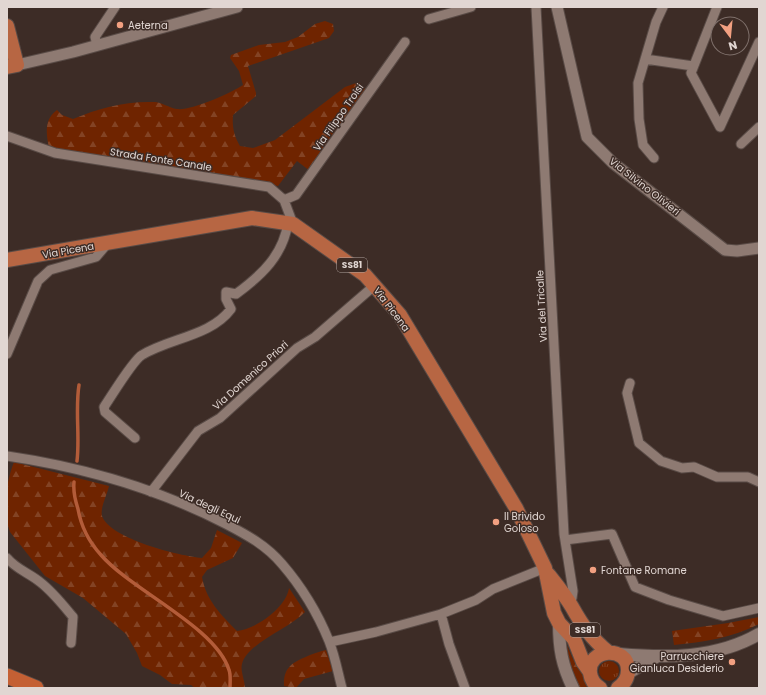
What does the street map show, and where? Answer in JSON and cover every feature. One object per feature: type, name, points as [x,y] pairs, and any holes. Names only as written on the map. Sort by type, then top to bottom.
[{"type":"highway","points":[[7,676],[36,688]]},
{"type":"main road","points":[[7,28],[12,66]]},
{"type":"main road","name":"Via Picena","points":[[7,260],[252,218],[290,223],[365,275],[400,315],[516,508],[545,568],[569,603],[582,626],[593,640],[614,653]]},
{"type":"main road","name":"Via Picena","points":[[545,568],[554,609],[559,623],[574,639],[583,662],[590,672]]},
{"type":"main road","points":[[554,609],[555,605],[561,600],[569,603]]},
{"type":"main road","points":[[559,623],[559,648],[565,669],[573,688]]},
{"type":"main road","points":[[590,672],[593,660],[602,653],[656,657],[687,656],[722,650],[759,634]]},
{"type":"main road","name":"SS81","points":[[614,653],[626,662],[625,682]]},
{"type":"main road","points":[[625,682],[656,657]]},
{"type":"main road","name":"SS81","points":[[590,672],[594,682],[600,688]]},
{"type":"street","points":[[97,45],[95,37],[115,7]]},
{"type":"street","points":[[12,66],[97,45],[237,7]]},
{"type":"street","points":[[429,19],[471,7]]},
{"type":"street","name":"Via del Tricalle","points":[[536,7],[566,540],[574,591],[569,603]]},
{"type":"street","name":"Via Silvino Olivieri","points":[[557,7],[587,137],[613,163],[725,250],[737,251],[759,248]]},
{"type":"street","points":[[654,158],[643,145],[639,120],[638,83],[656,22],[663,7]]},
{"type":"street","points":[[717,7],[692,69],[720,127],[759,42]]},
{"type":"street","name":"Via Filippo Troisi","points":[[284,200],[296,195],[405,42]]},
{"type":"street","points":[[645,59],[692,69]]},
{"type":"street","points":[[741,144],[759,127]]},
{"type":"street","name":"Strada Fonte Canale","points":[[7,136],[55,153],[269,187],[284,200],[290,223]]},
{"type":"street","points":[[135,438],[105,412],[104,407],[140,355],[205,329],[224,319],[231,309],[226,299],[226,292],[236,294],[250,284],[271,263],[286,238],[290,223]]},
{"type":"street","points":[[7,354],[38,281],[50,270],[96,257],[108,243]]},
{"type":"street","name":"Via Domenico Priori","points":[[150,492],[198,431],[220,418],[297,348],[315,337],[374,286]]},
{"type":"street","points":[[630,383],[628,393],[639,443],[661,461],[682,468],[694,467],[717,477],[748,477],[759,482]]},
{"type":"street","name":"Via degli Equi","points":[[7,456],[64,466],[150,492],[195,508],[259,542],[282,564],[316,614],[330,642],[342,688]]},
{"type":"street","points":[[566,540],[612,534],[635,587],[669,600],[723,616],[759,608]]},
{"type":"street","points":[[7,558],[13,566],[39,581],[54,593],[73,617],[71,643]]},
{"type":"street","points":[[330,642],[441,614],[476,600],[493,589],[545,568]]},
{"type":"street","points":[[441,614],[449,644],[465,688]]},
{"type":"green space","points":[[325,21],[333,24],[334,31],[329,38],[248,66],[256,96],[233,115],[234,131],[240,146],[253,148],[275,140],[345,87],[359,82],[367,91],[310,171],[297,161],[278,186],[49,148],[47,137],[48,122],[57,110],[62,115],[73,119],[122,104],[157,102],[177,109],[192,107],[221,97],[243,85],[239,71],[230,58],[231,55],[259,45],[285,42],[298,37],[315,24]]},
{"type":"green space","points":[[14,462],[109,486],[103,505],[102,516],[108,524],[118,532],[147,545],[178,554],[202,558],[211,548],[217,530],[242,543],[233,558],[207,570],[202,577],[207,593],[215,607],[237,631],[253,626],[269,616],[287,596],[289,588],[305,612],[260,643],[245,656],[242,664],[242,672],[245,688],[195,688],[191,685],[172,684],[160,675],[142,666],[137,653],[126,634],[83,598],[45,576],[10,532],[6,515],[6,497],[9,478]]},
{"type":"green space","points":[[759,617],[759,624],[738,633],[707,641],[674,645],[672,631]]},
{"type":"green space","points":[[565,641],[572,657],[591,688],[576,688],[566,662]]},
{"type":"green space","points":[[326,650],[333,671],[304,679],[296,688],[284,686],[285,674],[294,663]]},
{"type":"green space","points":[[609,661],[616,664],[619,671],[616,678],[609,681],[602,678],[599,671],[602,664]]},
{"type":"waterway","points":[[77,461],[77,404],[79,385]]},
{"type":"waterway","points":[[74,482],[74,496],[83,528],[97,550],[132,582],[191,624],[208,639],[221,654],[229,670],[230,688]]},
{"type":"place","name":"Aeterna","points":[[120,25]]},
{"type":"place","name":"Il Brivido Goloso","points":[[496,522]]},
{"type":"place","name":"Fontane Romane","points":[[593,570]]},
{"type":"place","name":"Parrucchiere Gianluca Desiderio","points":[[732,662]]}]
